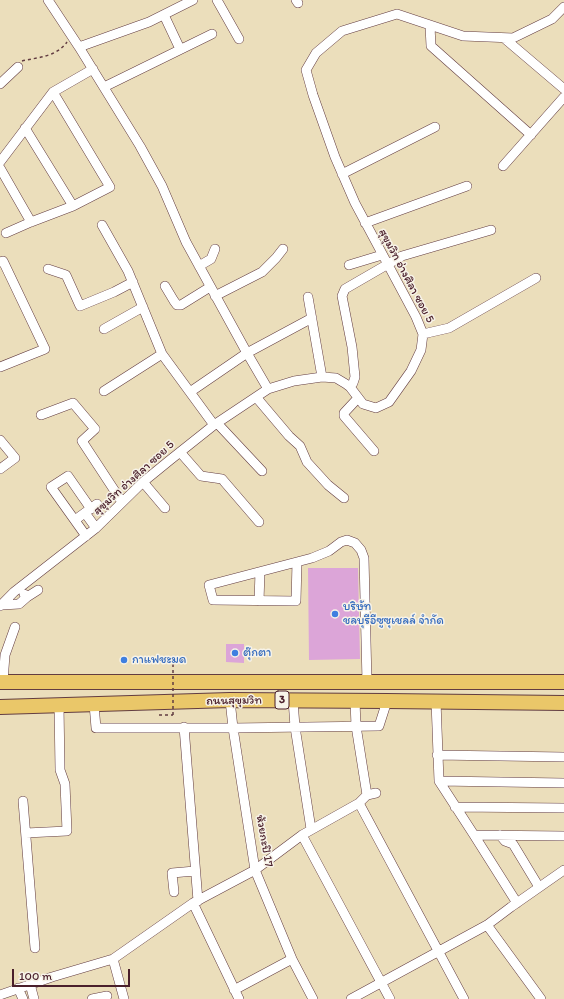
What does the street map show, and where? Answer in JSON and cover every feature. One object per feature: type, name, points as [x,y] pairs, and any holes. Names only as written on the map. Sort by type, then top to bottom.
[{"type":"highway","name":"ถนนสุขุมวิท","points":[[2,682],[564,682]]},
{"type":"highway","name":"ถนนสุขุมวิท","points":[[0,707],[230,700],[564,703]]},
{"type":"street","points":[[48,0],[140,146],[162,186],[186,242],[268,389]]},
{"type":"street","points":[[79,47],[149,22],[193,0]]},
{"type":"street","points":[[217,0],[239,39]]},
{"type":"street","name":"สุขุมวิท อ่างศิลา ซอย 5","points":[[1,605],[10,596],[96,528],[143,482],[180,452],[215,424],[268,389],[294,381],[322,377],[336,378],[350,387],[363,404],[376,408],[389,402],[411,371],[421,350],[423,334],[416,317],[354,203],[335,157],[313,95],[306,70],[316,53],[342,31],[397,14],[462,36],[512,38],[552,19],[564,7]]},
{"type":"street","points":[[164,15],[180,49]]},
{"type":"street","points":[[430,26],[431,46],[531,135]]},
{"type":"street","points":[[104,87],[212,34]]},
{"type":"street","points":[[504,38],[564,89]]},
{"type":"street","points":[[0,84],[18,64]]},
{"type":"street","points":[[0,162],[53,92],[92,69]]},
{"type":"street","points":[[6,233],[74,206],[110,187],[53,92]]},
{"type":"street","points":[[503,166],[564,97]]},
{"type":"street","points":[[25,128],[74,206]]},
{"type":"street","points":[[342,174],[435,128]]},
{"type":"street","points":[[0,168],[31,222]]},
{"type":"street","points":[[365,223],[467,186]]},
{"type":"street","points":[[102,226],[128,271],[162,354],[215,424],[262,470]]},
{"type":"street","points":[[350,387],[355,377],[352,347],[342,296],[344,291],[352,284],[402,256],[491,230]]},
{"type":"street","points":[[199,266],[211,259],[216,249]]},
{"type":"street","points":[[215,296],[262,272],[283,249]]},
{"type":"street","points":[[349,265],[382,255]]},
{"type":"street","points":[[0,262],[3,261],[45,350],[0,367]]},
{"type":"street","points":[[48,269],[66,275],[80,306],[114,292],[133,282]]},
{"type":"street","points":[[423,334],[449,328],[536,278]]},
{"type":"street","points":[[165,286],[177,305],[181,305],[210,287]]},
{"type":"street","points":[[308,297],[322,377]]},
{"type":"street","points":[[104,329],[143,307]]},
{"type":"street","points":[[190,392],[247,353],[312,318]]},
{"type":"street","points":[[104,392],[162,354]]},
{"type":"street","points":[[256,397],[289,436],[300,446],[307,462],[328,485],[344,498]]},
{"type":"street","points":[[358,398],[344,413],[344,416],[374,451]]},
{"type":"street","points":[[41,415],[73,403],[95,428],[82,441],[122,502]]},
{"type":"street","points":[[0,440],[14,458],[0,469]]},
{"type":"street","points":[[180,452],[201,476],[222,479],[259,522]]},
{"type":"street","points":[[86,536],[51,487],[68,476],[91,508],[96,528]]},
{"type":"street","points":[[143,482],[165,508]]},
{"type":"street","points":[[75,520],[91,508]]},
{"type":"street","points":[[297,562],[296,601],[213,600],[209,585],[318,556],[347,540],[355,542],[361,550],[364,558],[367,682]]},
{"type":"street","points":[[260,572],[260,600]]},
{"type":"street","points":[[20,588],[27,597]]},
{"type":"street","points":[[1,605],[19,604],[38,590]]},
{"type":"street","points":[[2,682],[5,655],[15,627]]},
{"type":"street","name":"ห้วยกะปิ 17","points":[[230,700],[255,870],[292,958],[313,999]]},
{"type":"street","points":[[293,700],[295,727],[311,830]]},
{"type":"street","points":[[0,995],[52,977],[114,959],[196,902],[255,870],[302,835],[372,794],[356,726],[355,701]]},
{"type":"street","points":[[94,704],[96,728],[233,728],[379,726],[387,701]]},
{"type":"street","points":[[436,701],[439,782],[517,902]]},
{"type":"street","points":[[26,833],[67,831],[65,784],[60,770],[59,706]]},
{"type":"street","points":[[184,727],[196,902],[239,999]]},
{"type":"street","points":[[437,755],[564,757]]},
{"type":"street","points":[[439,782],[564,782]]},
{"type":"street","points":[[23,801],[35,948]]},
{"type":"street","points":[[359,803],[464,999]]},
{"type":"street","points":[[455,807],[564,808]]},
{"type":"street","points":[[302,835],[390,999]]},
{"type":"street","points":[[474,835],[564,836]]},
{"type":"street","points":[[500,835],[505,841],[513,844],[539,887]]},
{"type":"street","points":[[351,999],[487,925],[517,902],[564,870]]},
{"type":"street","points":[[174,892],[172,873],[195,871]]},
{"type":"street","points":[[487,925],[540,999]]},
{"type":"street","points":[[234,990],[292,958]]},
{"type":"street","points":[[114,959],[124,999]]},
{"type":"street","points":[[30,984],[34,999]]},
{"type":"street","points":[[18,988],[22,999]]},
{"type":"street","points":[[92,999],[108,996]]},
{"type":"path","points":[[18,64],[52,55],[63,48],[72,36]]},
{"type":"path","points":[[159,715],[173,715],[173,661],[160,661]]},
{"type":"building","name":"บริษัท ชลบุรีอีซูซุเชลล์ จำกัด","points":[[308,568],[358,568],[360,659],[309,660]]},
{"type":"building","name":"ตุ๊กตา","points":[[226,644],[244,644],[244,663],[226,662]]},
{"type":"place","name":"บริษัท ชลบุรีอีซูซุเชลล์ จำกัด","points":[[335,614]]},
{"type":"place","name":"ตุ๊กตา","points":[[235,653]]},
{"type":"place","name":"กาแฟชะมด","points":[[124,660]]}]
